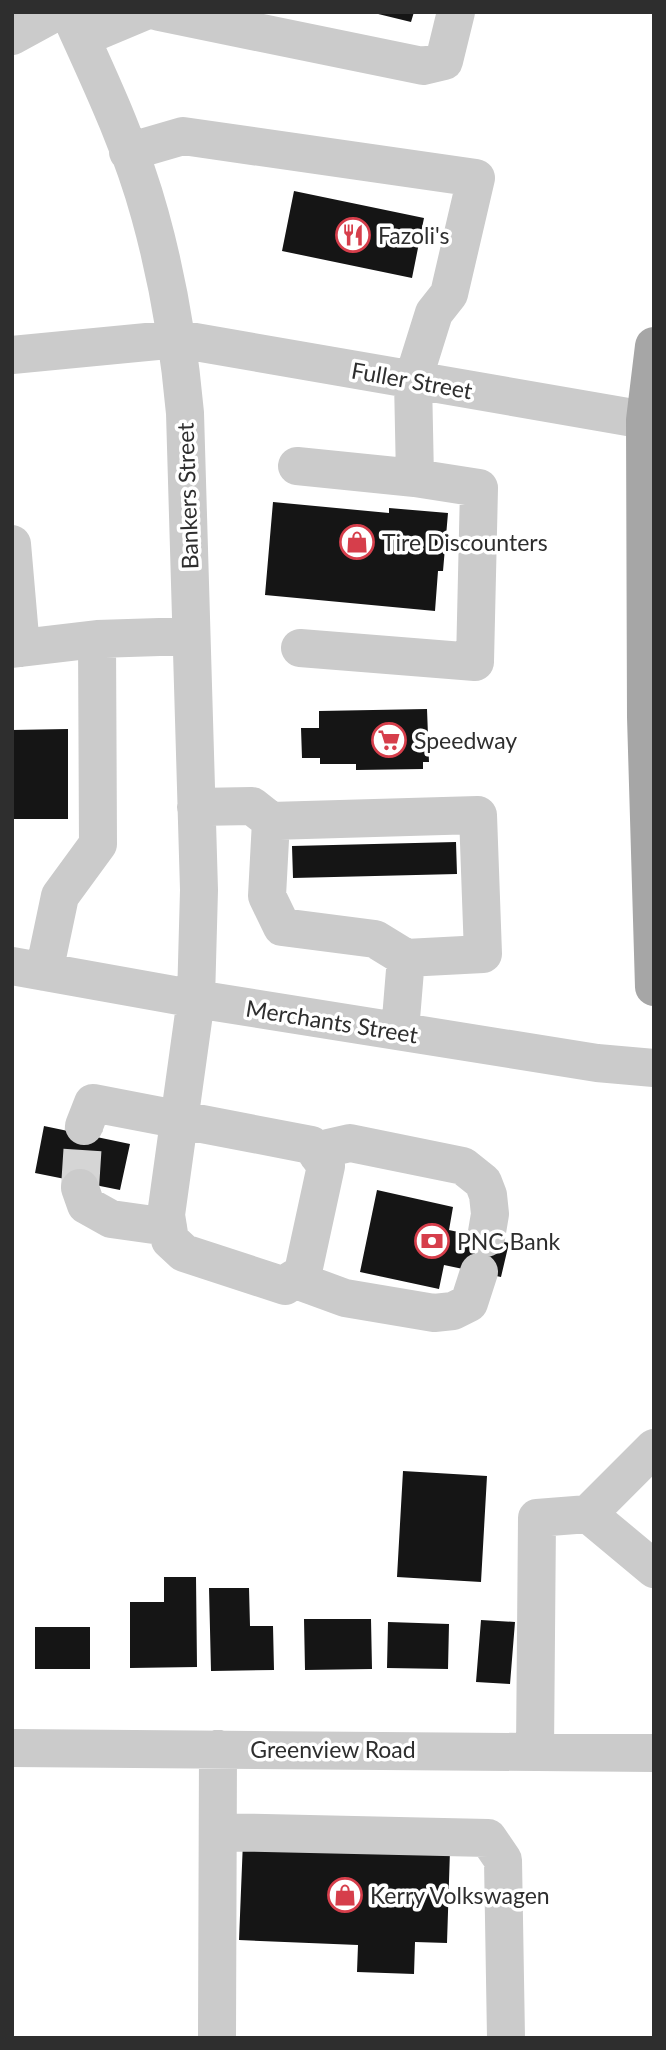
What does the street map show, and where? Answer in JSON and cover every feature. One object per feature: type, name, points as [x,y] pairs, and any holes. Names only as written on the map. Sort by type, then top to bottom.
[{"type":"main road","points":[[654,346],[645,420],[646,717],[654,987]]},
{"type":"street","points":[[12,36],[69,21],[143,12]]},
{"type":"street","points":[[159,12],[424,66],[444,61],[456,12]]},
{"type":"street","name":"Bankers Street","points":[[69,21],[128,152],[150,214],[178,339],[185,413],[199,890],[196,999],[166,1215],[168,1227]]},
{"type":"street","points":[[128,152],[183,136],[476,178],[449,293],[435,313],[413,380],[415,478]]},
{"type":"street","name":"Fuller Street","points":[[12,355],[178,339],[645,420]]},
{"type":"street","points":[[297,466],[415,478],[479,488],[475,662],[300,648]]},
{"type":"street","points":[[12,544],[17,648],[97,639],[191,636]]},
{"type":"street","points":[[28,969],[60,895],[98,844],[97,639]]},
{"type":"street","points":[[196,807],[252,806],[271,821],[478,815],[483,954],[405,958],[375,939],[282,927],[267,896],[271,821]]},
{"type":"street","points":[[400,1031],[405,958]]},
{"type":"street","name":"Merchants Street","points":[[28,969],[196,999],[597,1063],[654,1068]]},
{"type":"street","points":[[80,1188],[86,1206],[111,1219],[168,1227],[170,1240],[184,1253],[285,1286],[303,1272],[326,1166],[311,1145],[93,1103],[84,1126]]},
{"type":"street","points":[[293,1279],[345,1298],[443,1314],[469,1303],[483,1255],[490,1214],[488,1195],[483,1182],[463,1166],[350,1143],[328,1148],[318,1156]]},
{"type":"street","points":[[535,1751],[537,1518],[588,1514],[654,1448]]},
{"type":"street","points":[[588,1514],[654,1569]]},
{"type":"street","name":"Greenview Road","points":[[12,1748],[654,1753]]},
{"type":"street","points":[[217,2038],[218,1749]]},
{"type":"street","points":[[218,1832],[488,1838],[503,1860],[506,2038]]},
{"type":"building","points":[[370,12],[414,12],[411,22]]},
{"type":"building","name":"Fazoli's","points":[[294,191],[424,218],[412,278],[282,251]]},
{"type":"building","name":"Tire Discounters","points":[[273,502],[389,513],[389,508],[448,513],[443,571],[438,571],[435,611],[265,595]]},
{"type":"building","points":[[427,709],[429,762],[423,762],[423,769],[356,770],[356,764],[320,764],[320,758],[302,758],[301,728],[319,728],[319,711]]},
{"type":"building","points":[[68,729],[68,819],[12,819],[12,730]]},
{"type":"building","points":[[456,842],[457,874],[293,878],[292,846]]},
{"type":"building","points":[[44,1126],[130,1144],[120,1190],[35,1173]]},
{"type":"building","name":"PNC Bank","points":[[377,1190],[453,1207],[449,1230],[509,1243],[501,1277],[444,1265],[439,1289],[360,1272]]},
{"type":"building","points":[[403,1471],[487,1476],[481,1582],[397,1577]]},
{"type":"building","points":[[164,1577],[196,1577],[197,1667],[130,1668],[130,1602],[164,1602]]},
{"type":"building","points":[[209,1588],[249,1588],[250,1626],[273,1626],[274,1670],[211,1671]]},
{"type":"building","points":[[304,1619],[371,1619],[372,1669],[305,1670]]},
{"type":"building","points":[[481,1620],[515,1622],[510,1684],[476,1682]]},
{"type":"building","points":[[388,1622],[449,1624],[448,1669],[387,1668]]},
{"type":"building","points":[[35,1627],[90,1627],[90,1669],[35,1669]]},
{"type":"building","name":"Kerry Volkswagen","points":[[243,1841],[450,1850],[447,1943],[415,1942],[414,1974],[357,1972],[358,1945],[239,1940]]},
{"type":"tunnel","points":[[80,1188],[84,1126]]},
{"type":"place","name":"Fazoli's","points":[[353,235]]},
{"type":"place","name":"Tire Discounters","points":[[357,542]]},
{"type":"place","name":"Speedway","points":[[389,740]]},
{"type":"place","name":"PNC Bank","points":[[432,1241]]},
{"type":"place","name":"Kerry Volkswagen","points":[[345,1895]]}]
